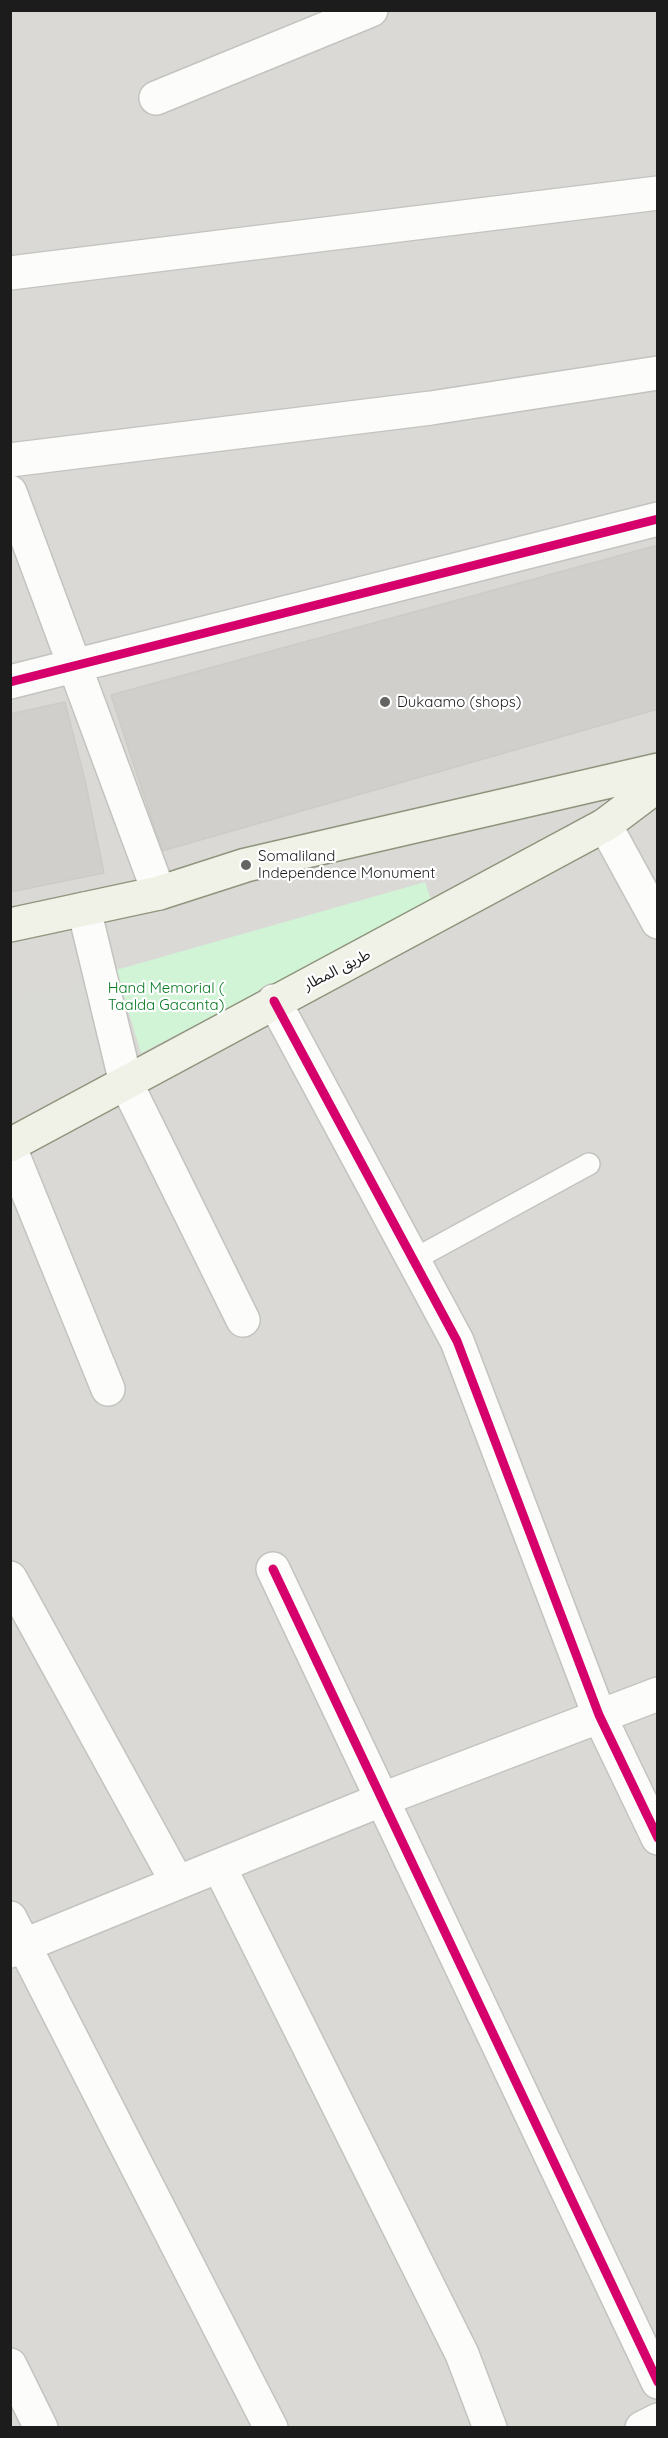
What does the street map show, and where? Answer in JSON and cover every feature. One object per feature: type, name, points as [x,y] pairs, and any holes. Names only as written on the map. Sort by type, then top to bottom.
[{"type":"main road","points":[[10,926],[159,893],[246,865],[657,770]]},
{"type":"main road","name":"طريق المطار","points":[[10,1146],[274,1001],[363,957],[605,825],[657,785]]},
{"type":"street","points":[[156,98],[371,10]]},
{"type":"street","points":[[10,273],[657,193]]},
{"type":"street","points":[[10,460],[431,408],[657,373]]},
{"type":"street","points":[[12,497],[159,893]]},
{"type":"street","points":[[10,682],[657,519]]},
{"type":"street","points":[[605,825],[657,922]]},
{"type":"street","points":[[84,909],[126,1083],[243,1320]]},
{"type":"street","points":[[274,1001],[457,1341],[485,1420],[599,1715],[657,1838]]},
{"type":"street","points":[[10,1146],[108,1389]]},
{"type":"street","points":[[273,1569],[657,2382]]},
{"type":"street","points":[[12,1581],[177,1882]]},
{"type":"street","points":[[272,2427],[15,1938],[177,1882],[383,1799],[657,1694]]},
{"type":"street","points":[[219,1866],[462,2354],[490,2427]]},
{"type":"street","points":[[10,2365],[41,2427]]},
{"type":"street","points":[[642,2427],[657,2420]]},
{"type":"lane","points":[[413,1260],[589,1164]]},
{"type":"shaded area","points":[[11,11],[657,11],[657,2427],[11,2427]]},
{"type":"shaded area","points":[[90,984],[113,1064],[11,1116],[11,999]]},
{"type":"green space","name":"Hand Memorial ( Taalda Gacanta)","points":[[425,882],[432,903],[141,1053],[116,970]]},
{"type":"building","name":"Dukaamo (shops)","points":[[658,545],[658,709],[162,851],[111,695]]},
{"type":"building","points":[[65,702],[86,785],[104,873],[10,892],[10,714]]},
{"type":"cycle path","points":[[10,682],[658,519]]},
{"type":"cycle path","points":[[274,1001],[457,1341],[599,1715],[658,1838]]},
{"type":"cycle path","points":[[273,1569],[658,2382]]},
{"type":"place","name":"Dukaamo (shops)","points":[[385,702]]},
{"type":"place","name":"Somaliland Independence Monument","points":[[246,865]]}]
